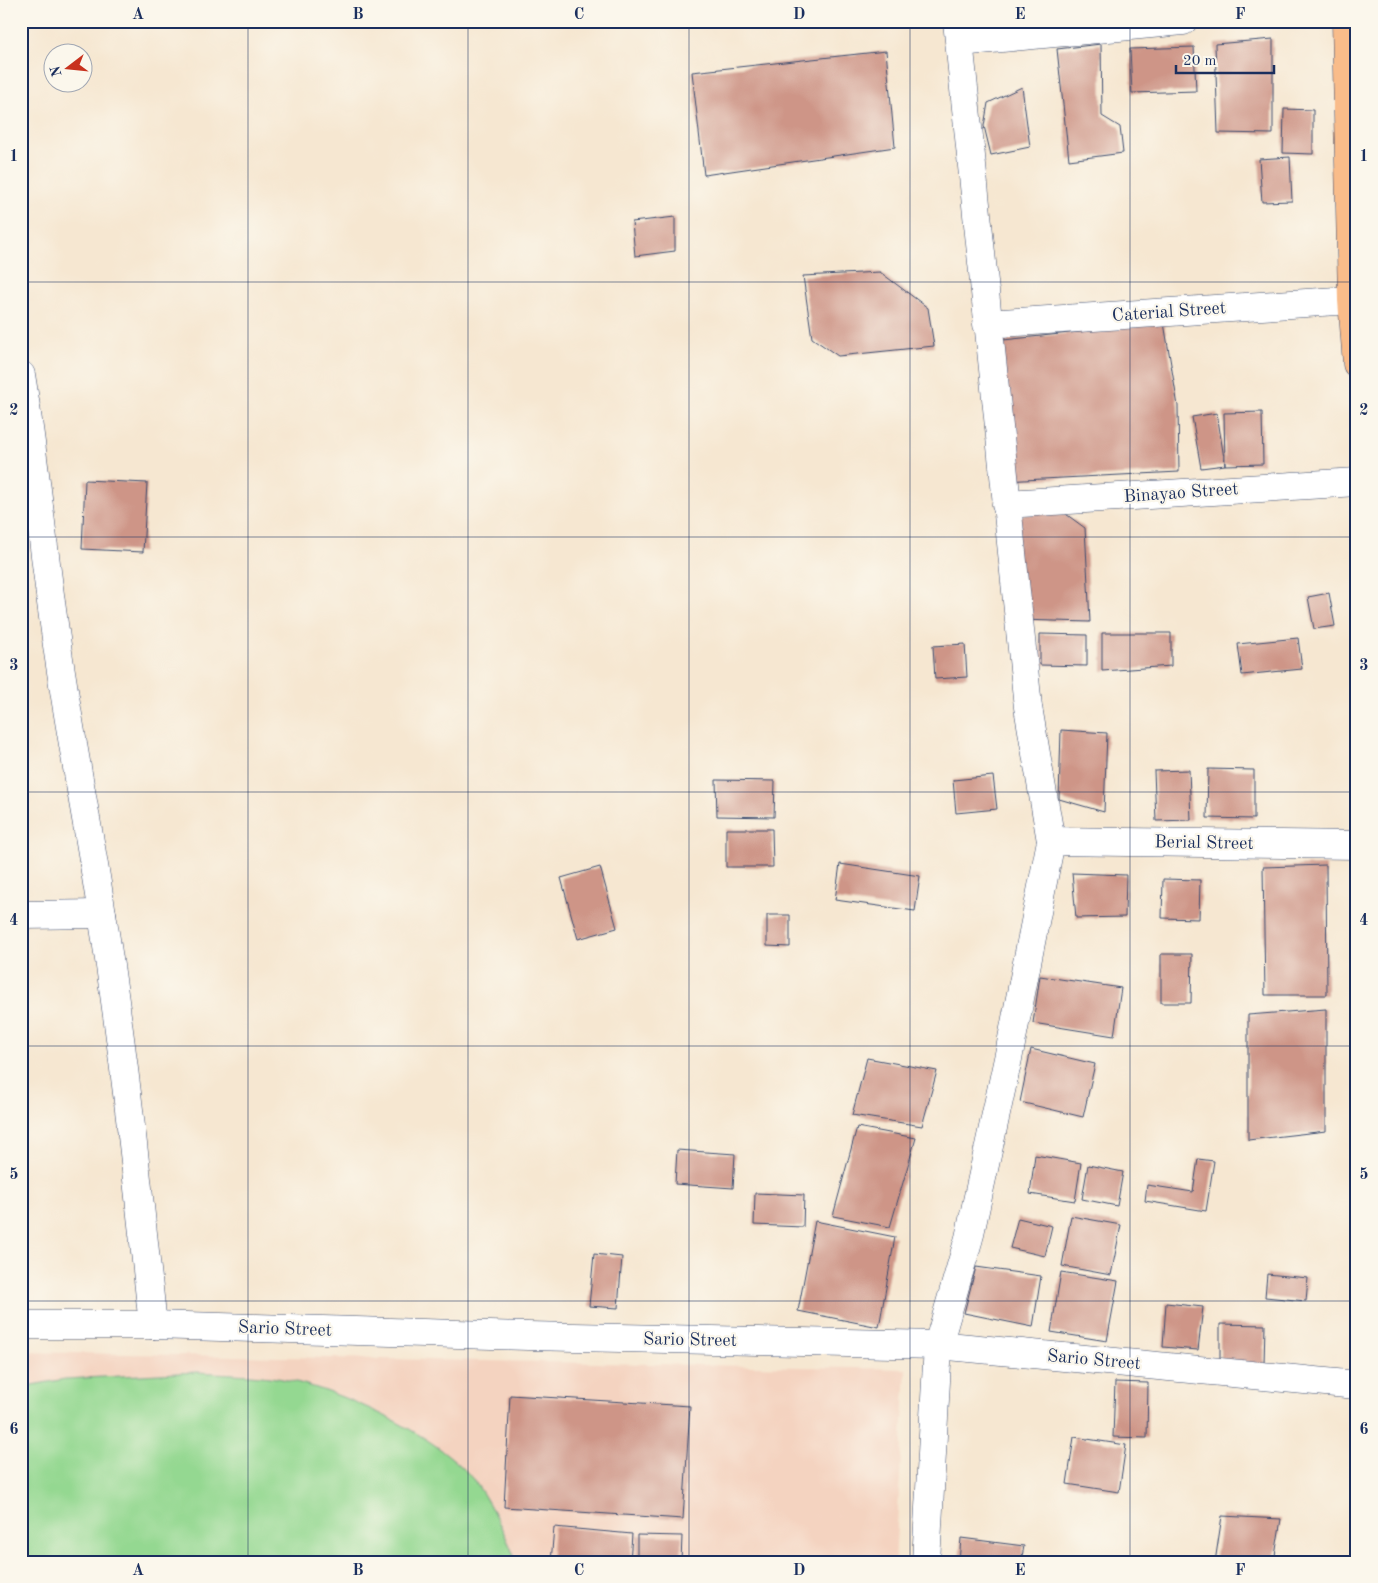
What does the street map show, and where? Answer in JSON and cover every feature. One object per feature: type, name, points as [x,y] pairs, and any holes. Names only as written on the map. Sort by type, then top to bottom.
[{"type":"highway","points":[[1346,21],[1352,300],[1357,364]]},
{"type":"street","points":[[926,1562],[938,1345],[954,1297],[974,1220],[1009,1054],[1050,840],[1028,707],[958,32],[1183,21]]},
{"type":"street","name":"Caterial Street","points":[[987,324],[1352,300]]},
{"type":"street","points":[[21,375],[37,482],[53,622],[102,914],[134,1145],[153,1325]]},
{"type":"street","name":"Binayao Street","points":[[1006,504],[1357,482]]},
{"type":"street","name":"Berial Street","points":[[1050,840],[1357,845]]},
{"type":"street","points":[[21,914],[102,914]]},
{"type":"street","name":"Sario Street","points":[[21,1325],[153,1325],[938,1345],[1357,1384]]},
{"type":"shaded area","points":[[21,1352],[906,1369],[895,1562],[21,1562]]},
{"type":"green space","points":[[197,1372],[277,1378],[300,1383],[354,1402],[382,1414],[409,1429],[456,1461],[472,1478],[497,1518],[516,1562],[21,1562],[21,1387],[65,1379]]},
{"type":"building","points":[[1273,39],[1273,134],[1218,133],[1215,44]]},
{"type":"building","points":[[1101,44],[1102,116],[1120,127],[1123,153],[1069,160],[1057,49]]},
{"type":"building","points":[[1194,47],[1196,91],[1132,93],[1130,49]]},
{"type":"building","points":[[886,51],[895,147],[704,175],[692,72]]},
{"type":"building","points":[[1022,87],[1030,147],[991,155],[984,126],[988,103]]},
{"type":"building","points":[[1284,109],[1313,110],[1313,154],[1283,153]]},
{"type":"building","points":[[1290,157],[1292,201],[1262,202],[1259,159]]},
{"type":"building","points":[[675,217],[675,251],[635,256],[632,222]]},
{"type":"building","points":[[880,272],[928,308],[934,346],[838,356],[812,338],[803,276]]},
{"type":"building","points":[[1164,323],[1178,406],[1179,472],[1004,481],[994,341]]},
{"type":"building","points":[[1262,412],[1263,464],[1225,465],[1224,413]]},
{"type":"building","points":[[1217,413],[1225,465],[1201,468],[1192,417]]},
{"type":"building","points":[[85,480],[147,483],[143,552],[82,549]]},
{"type":"building","points":[[1059,509],[1085,528],[1090,622],[1019,620],[1014,516]]},
{"type":"building","points":[[1329,593],[1335,626],[1314,629],[1308,597]]},
{"type":"building","points":[[1102,633],[1171,633],[1171,666],[1102,671]]},
{"type":"building","points":[[1040,634],[1087,635],[1087,666],[1040,665]]},
{"type":"building","points":[[1298,638],[1302,669],[1242,675],[1238,644]]},
{"type":"building","points":[[965,644],[967,677],[935,679],[933,646]]},
{"type":"building","points":[[1061,730],[1107,733],[1104,812],[1059,799]]},
{"type":"building","points":[[1208,769],[1254,770],[1254,819],[1207,818]]},
{"type":"building","points":[[1189,770],[1191,820],[1156,821],[1154,771]]},
{"type":"building","points":[[993,776],[997,809],[956,813],[953,780]]},
{"type":"building","points":[[716,780],[775,781],[774,817],[717,816]]},
{"type":"building","points":[[726,829],[772,829],[773,867],[726,867]]},
{"type":"building","points":[[840,864],[920,876],[915,911],[835,900]]},
{"type":"building","points":[[1326,865],[1327,995],[1265,995],[1263,867]]},
{"type":"building","points":[[600,867],[617,928],[578,939],[561,878]]},
{"type":"building","points":[[1072,873],[1126,875],[1125,917],[1076,918]]},
{"type":"building","points":[[1163,879],[1200,880],[1199,919],[1162,918]]},
{"type":"building","points":[[767,915],[790,915],[790,947],[767,946]]},
{"type":"building","points":[[1161,954],[1192,954],[1191,1003],[1161,1003]]},
{"type":"building","points":[[1040,976],[1121,988],[1114,1036],[1033,1023]]},
{"type":"building","points":[[1326,1009],[1326,1131],[1248,1140],[1248,1015]]},
{"type":"building","points":[[1031,1049],[1095,1064],[1083,1117],[1020,1102]]},
{"type":"building","points":[[867,1058],[937,1071],[922,1126],[852,1115]]},
{"type":"building","points":[[857,1127],[916,1138],[890,1227],[833,1216]]},
{"type":"building","points":[[677,1150],[735,1154],[733,1188],[675,1184]]},
{"type":"building","points":[[1035,1155],[1081,1163],[1075,1201],[1030,1194]]},
{"type":"building","points":[[1198,1159],[1214,1161],[1206,1211],[1145,1201],[1147,1185],[1193,1192]]},
{"type":"building","points":[[1088,1165],[1123,1172],[1117,1206],[1082,1199]]},
{"type":"building","points":[[755,1193],[804,1195],[803,1227],[754,1225]]},
{"type":"building","points":[[1071,1216],[1121,1225],[1111,1275],[1062,1266]]},
{"type":"building","points":[[1018,1218],[1052,1226],[1045,1256],[1010,1248]]},
{"type":"building","points":[[815,1221],[895,1237],[879,1327],[798,1311]]},
{"type":"building","points":[[594,1254],[622,1257],[618,1308],[589,1306]]},
{"type":"building","points":[[976,1267],[1041,1276],[1033,1327],[964,1313]]},
{"type":"building","points":[[1061,1272],[1118,1281],[1107,1341],[1051,1332]]},
{"type":"building","points":[[1267,1274],[1308,1278],[1306,1301],[1265,1297]]},
{"type":"building","points":[[1166,1303],[1203,1307],[1198,1350],[1163,1347]]},
{"type":"building","points":[[1220,1324],[1265,1325],[1264,1364],[1220,1363]]},
{"type":"building","points":[[1115,1382],[1148,1383],[1147,1438],[1113,1437]]},
{"type":"building","points":[[510,1395],[690,1406],[683,1519],[504,1507]]},
{"type":"building","points":[[1074,1437],[1126,1445],[1119,1492],[1067,1484]]},
{"type":"building","points":[[1222,1516],[1281,1519],[1274,1562],[1215,1562]]},
{"type":"building","points":[[554,1527],[632,1534],[630,1562],[551,1562]]},
{"type":"building","points":[[637,1535],[682,1536],[681,1562],[637,1562]]},
{"type":"building","points":[[961,1538],[1024,1546],[1021,1562],[959,1562]]}]
